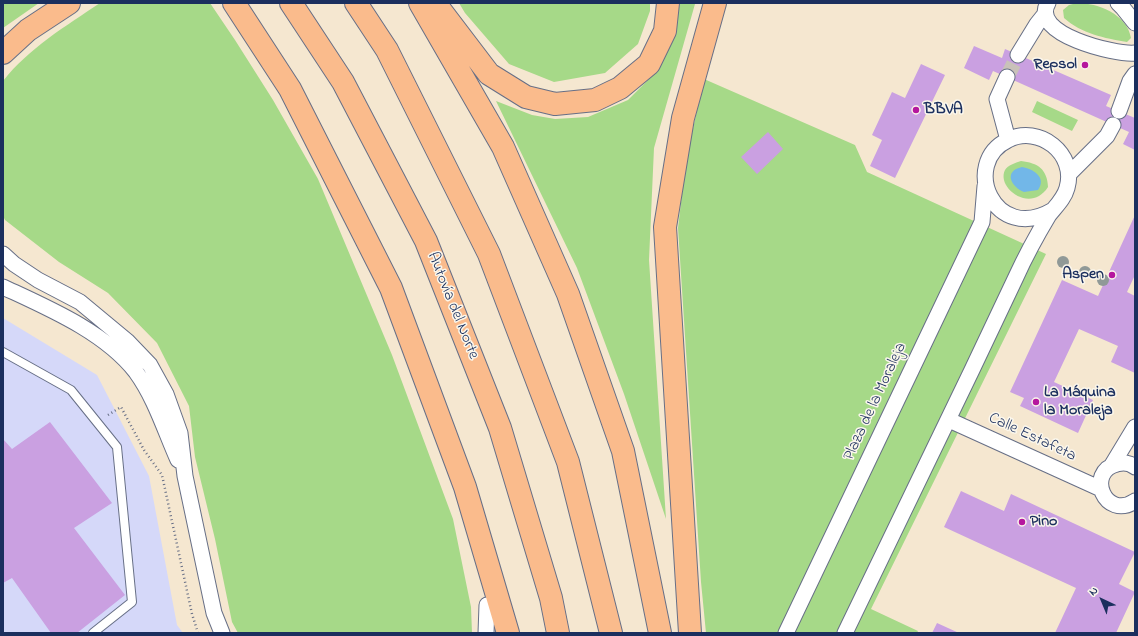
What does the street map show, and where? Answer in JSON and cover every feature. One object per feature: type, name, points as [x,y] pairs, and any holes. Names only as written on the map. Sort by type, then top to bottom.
[{"type":"main road","points":[[3,53],[28,30],[69,3]]},
{"type":"main road","points":[[234,3],[290,89],[391,288],[465,487],[508,633]]},
{"type":"main road","name":"Autovía del Norte","points":[[291,3],[343,82],[426,241],[500,428],[551,598],[558,633]]},
{"type":"main road","points":[[356,3],[387,50],[489,254],[568,462],[611,633]]},
{"type":"main road","points":[[420,3],[503,147],[568,294],[623,451],[660,633]]},
{"type":"main road","points":[[435,3],[489,74],[526,97],[555,104],[595,100],[620,88],[649,64],[665,30],[668,3]]},
{"type":"main road","points":[[690,633],[665,227],[683,118],[715,3]]},
{"type":"main road","points":[[465,487],[493,633]]},
{"type":"street","points":[[1118,3],[1135,23]]},
{"type":"street","points":[[1044,8],[1046,18],[1065,36],[1108,50],[1127,54],[1135,53]]},
{"type":"street","points":[[1018,55],[1037,24],[1044,8]]},
{"type":"street","points":[[845,633],[949,420],[1030,246],[1053,210],[1062,200],[1068,187],[1069,174],[1107,136],[1116,118],[1130,81],[1135,74]]},
{"type":"street","points":[[1007,78],[997,99],[1008,140]]},
{"type":"street","name":"Plaza de la Moraleja","points":[[786,633],[982,222],[985,170],[990,158],[997,147],[1008,140],[1021,136],[1035,136],[1048,140],[1058,149],[1066,160],[1069,174]]},
{"type":"street","points":[[985,183],[989,195],[996,205],[1006,213],[1017,218],[1030,219],[1042,216],[1053,210]]},
{"type":"street","points":[[3,254],[14,264],[38,280],[80,302],[127,340],[150,366],[166,394],[180,432],[185,476],[214,613],[222,633]]},
{"type":"street","points":[[3,287],[66,317],[114,349],[135,372],[151,397],[185,476]]},
{"type":"street","name":"Calle Estafeta","points":[[949,420],[1101,489]]},
{"type":"street","points":[[1112,465],[1135,426]]},
{"type":"street","points":[[1134,503],[1116,506],[1106,499],[1101,489],[1101,478],[1107,468],[1112,465],[1126,463],[1135,467]]},
{"type":"street","points":[[689,603],[694,633]]},
{"type":"street","points":[[486,633],[487,605]]},
{"type":"lane","points":[[3,352],[71,390],[117,447],[132,602],[93,633]]},
{"type":"path","points":[[97,423],[121,407],[144,450],[162,476],[192,614],[198,633]]},
{"type":"shaded area","points":[[3,318],[97,375],[149,476],[177,625],[183,633],[3,633]]},
{"type":"green space","points":[[3,3],[39,3],[3,28]]},
{"type":"green space","points":[[100,3],[210,3],[273,100],[318,179],[392,355],[453,519],[471,607],[472,633],[238,633],[232,622],[215,539],[195,457],[189,406],[157,343],[108,293],[59,262],[5,220],[3,216],[3,81],[24,58],[36,48]]},
{"type":"green space","points":[[459,3],[650,3],[650,11],[638,44],[605,73],[554,82],[509,64],[465,13]]},
{"type":"green space","points":[[680,3],[695,4],[654,148],[649,260],[666,519],[624,394],[577,268],[496,101],[532,115],[555,119],[588,117],[628,100],[654,74],[672,38]]},
{"type":"green space","points":[[1077,3],[1094,5],[1118,16],[1124,22],[1131,38],[1127,42],[1102,37],[1078,28],[1064,18],[1063,10],[1069,5]]},
{"type":"green space","points":[[704,79],[855,145],[867,172],[1046,254],[871,609],[918,631],[917,633],[706,633],[701,582],[678,228],[686,160]]},
{"type":"green space","points":[[1037,101],[1078,120],[1072,131],[1032,112]]},
{"type":"green space","points":[[1021,161],[1037,165],[1044,171],[1048,187],[1041,195],[1033,198],[1025,198],[1010,190],[1006,184],[1004,177],[1006,168]]},
{"type":"water","points":[[1022,167],[1038,174],[1041,181],[1038,190],[1024,192],[1019,190],[1013,183],[1011,179],[1012,172]]},
{"type":"building","points":[[974,46],[1002,58],[1005,49],[1111,95],[1106,106],[1135,118],[1135,150],[1123,144],[1129,132],[993,71],[989,80],[964,68]]},
{"type":"building","points":[[921,64],[945,75],[895,178],[870,166],[882,140],[872,135],[892,92],[905,98]]},
{"type":"building","points":[[768,132],[783,149],[757,174],[741,157]]},
{"type":"building","points":[[1135,215],[1135,275],[1127,292],[1135,296],[1135,373],[1111,362],[1118,346],[1079,329],[1054,382],[1093,400],[1078,433],[1020,406],[1024,398],[1010,392],[1062,280],[1098,296]]},
{"type":"building","points":[[50,422],[112,503],[74,528],[125,595],[77,633],[51,633],[12,578],[3,583],[3,439],[12,449]]},
{"type":"building","points":[[961,491],[1004,511],[1011,494],[1135,552],[1119,584],[1135,592],[1116,633],[1055,633],[1076,588],[944,527]]},
{"type":"building","points":[[937,623],[959,633],[932,633]]},
{"type":"tunnel","points":[[1007,77],[1018,55]]},
{"type":"place","name":"Repsol","points":[[1085,65]]},
{"type":"place","name":"BBVA","points":[[916,110]]},
{"type":"place","name":"Aspen","points":[[1112,275]]},
{"type":"place","name":"La Máquina la Moraleja","points":[[1036,402]]},
{"type":"place","name":"Pino","points":[[1022,522]]}]
